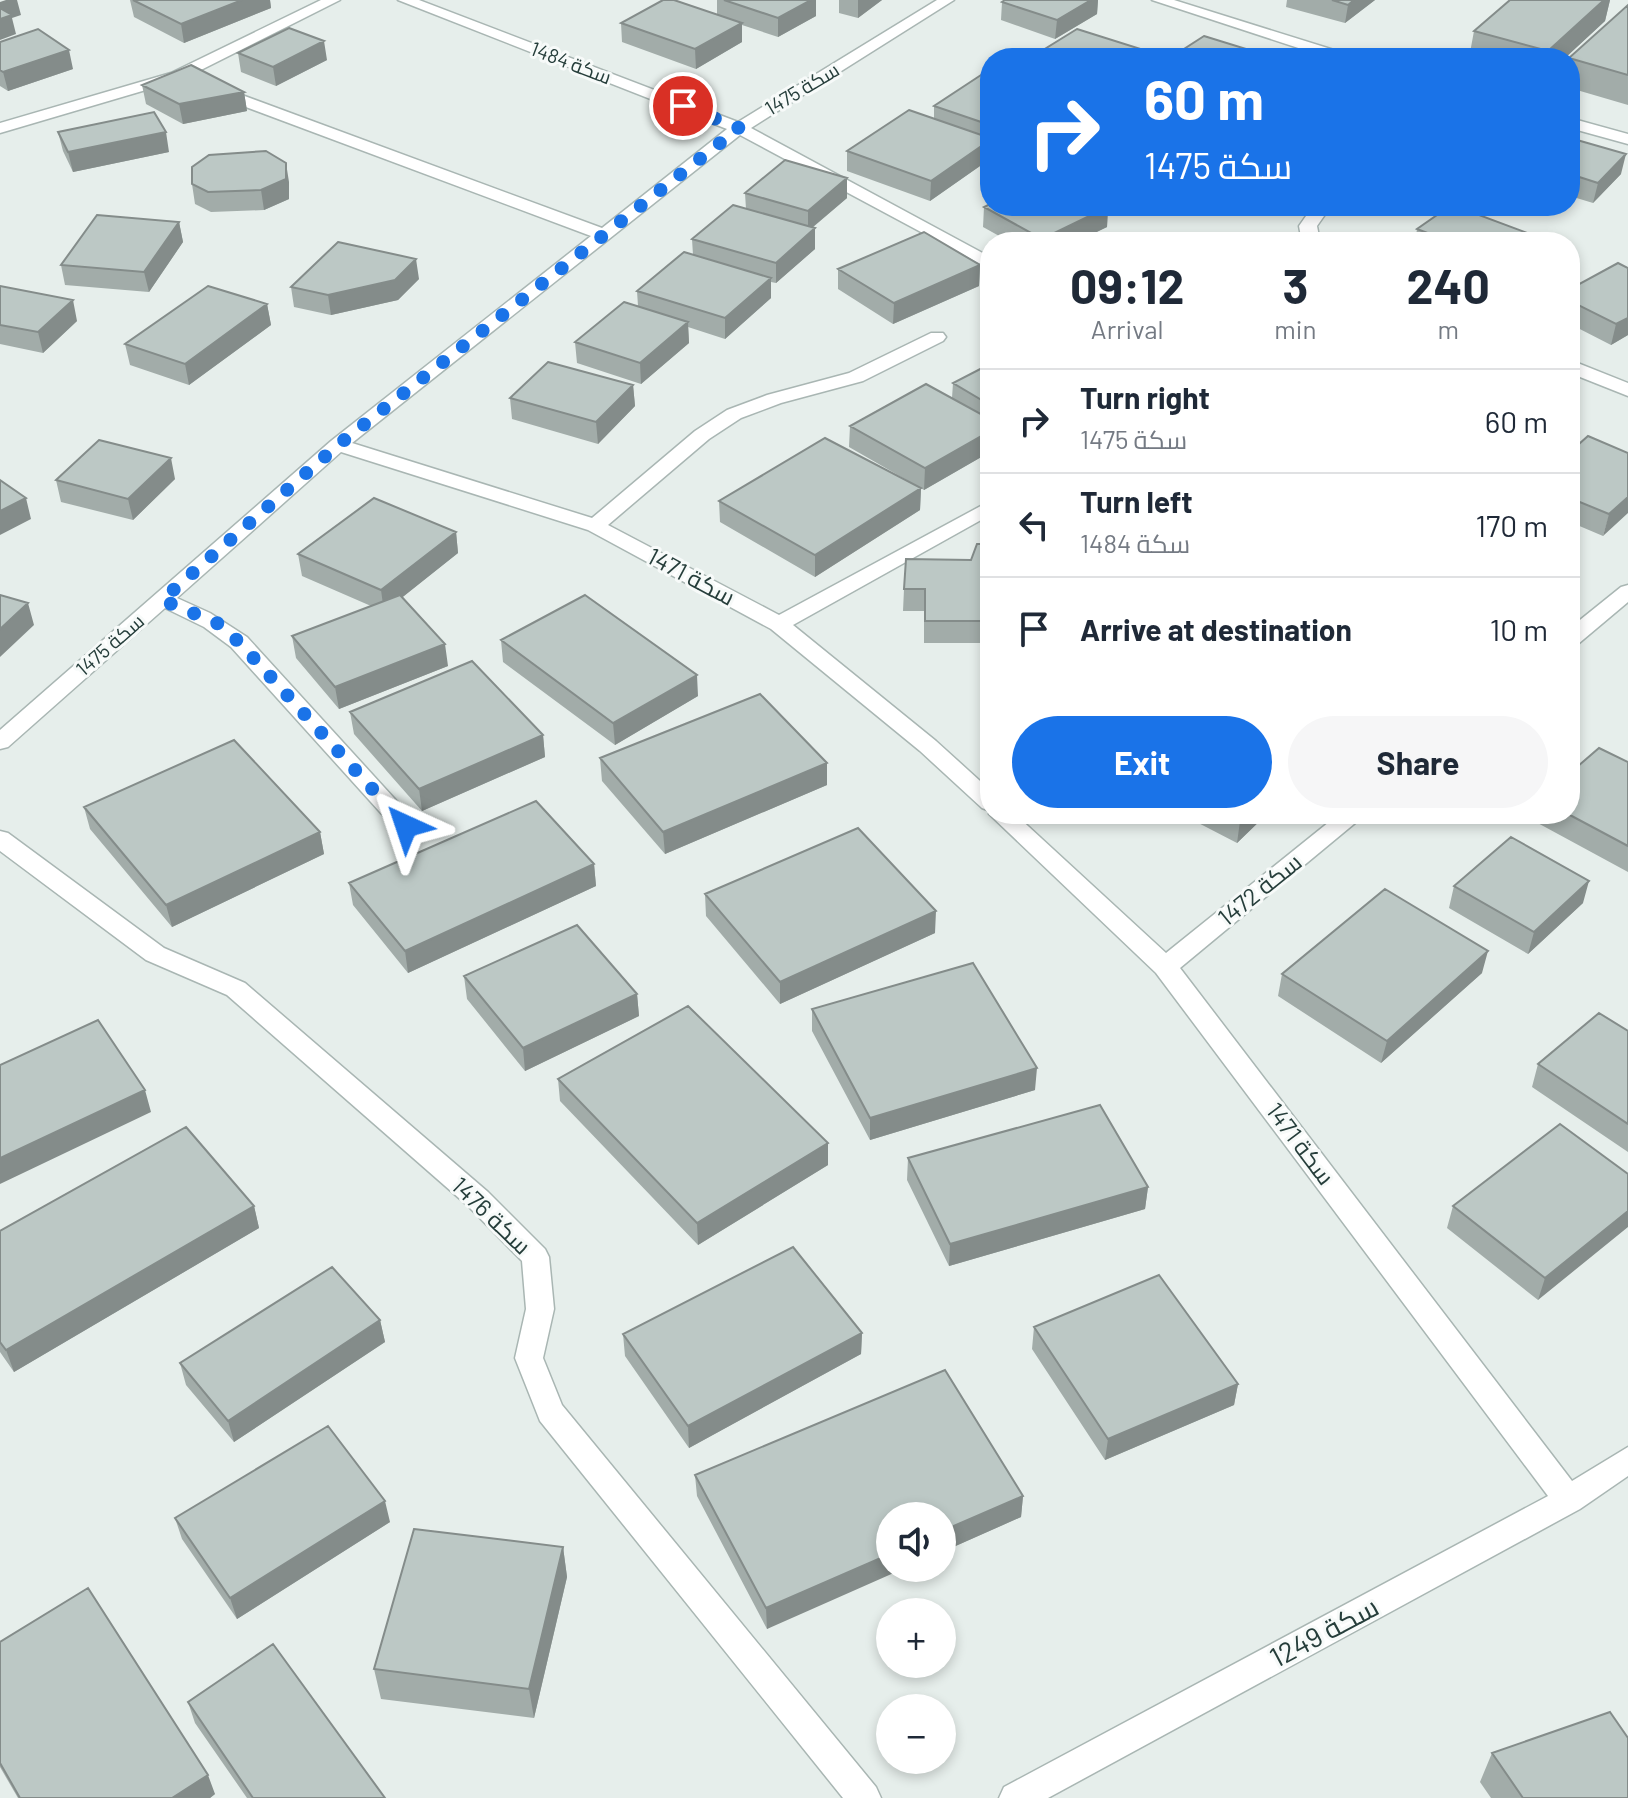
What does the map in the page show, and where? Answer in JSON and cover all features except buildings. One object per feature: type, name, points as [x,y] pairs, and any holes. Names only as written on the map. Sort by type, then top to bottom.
[{"type":"street","points":[[0,128],[177,76],[333,0]]},
{"type":"street","name":"سكة 1484","points":[[405,0],[739,128],[980,259]]},
{"type":"street","name":"سكة 1475","points":[[0,742],[338,445],[739,128],[947,0]]},
{"type":"street","points":[[1159,0],[1313,48]]},
{"type":"street","points":[[177,76],[604,235]]},
{"type":"street","points":[[1580,126],[1628,139]]},
{"type":"street","points":[[595,526],[702,435],[734,414],[774,399],[856,377],[937,337]]},
{"type":"street","points":[[1580,370],[1628,390]]},
{"type":"street","name":"سكة 1471","points":[[338,445],[595,526],[779,624],[928,746],[980,794]]},
{"type":"street","points":[[779,624],[980,513]]},
{"type":"street","points":[[1580,631],[1628,591]]},
{"type":"street","points":[[162,600],[217,623],[239,642],[406,826]]},
{"type":"street","name":"سكة 1471","points":[[1012,824],[1165,967],[1569,1500]]},
{"type":"street","name":"سكة 1472","points":[[1165,967],[1342,824]]},
{"type":"street","name":"سكة 1476","points":[[0,839],[155,954],[236,989],[478,1199],[535,1257],[540,1309],[529,1358],[550,1412],[864,1798]]},
{"type":"street","name":"سكة 1249","points":[[1034,1794],[1569,1500],[1628,1460]]},
{"type":"route","points":[[406,826],[239,642],[217,623],[195,611],[162,600],[338,445],[739,128],[683,106]]}]
